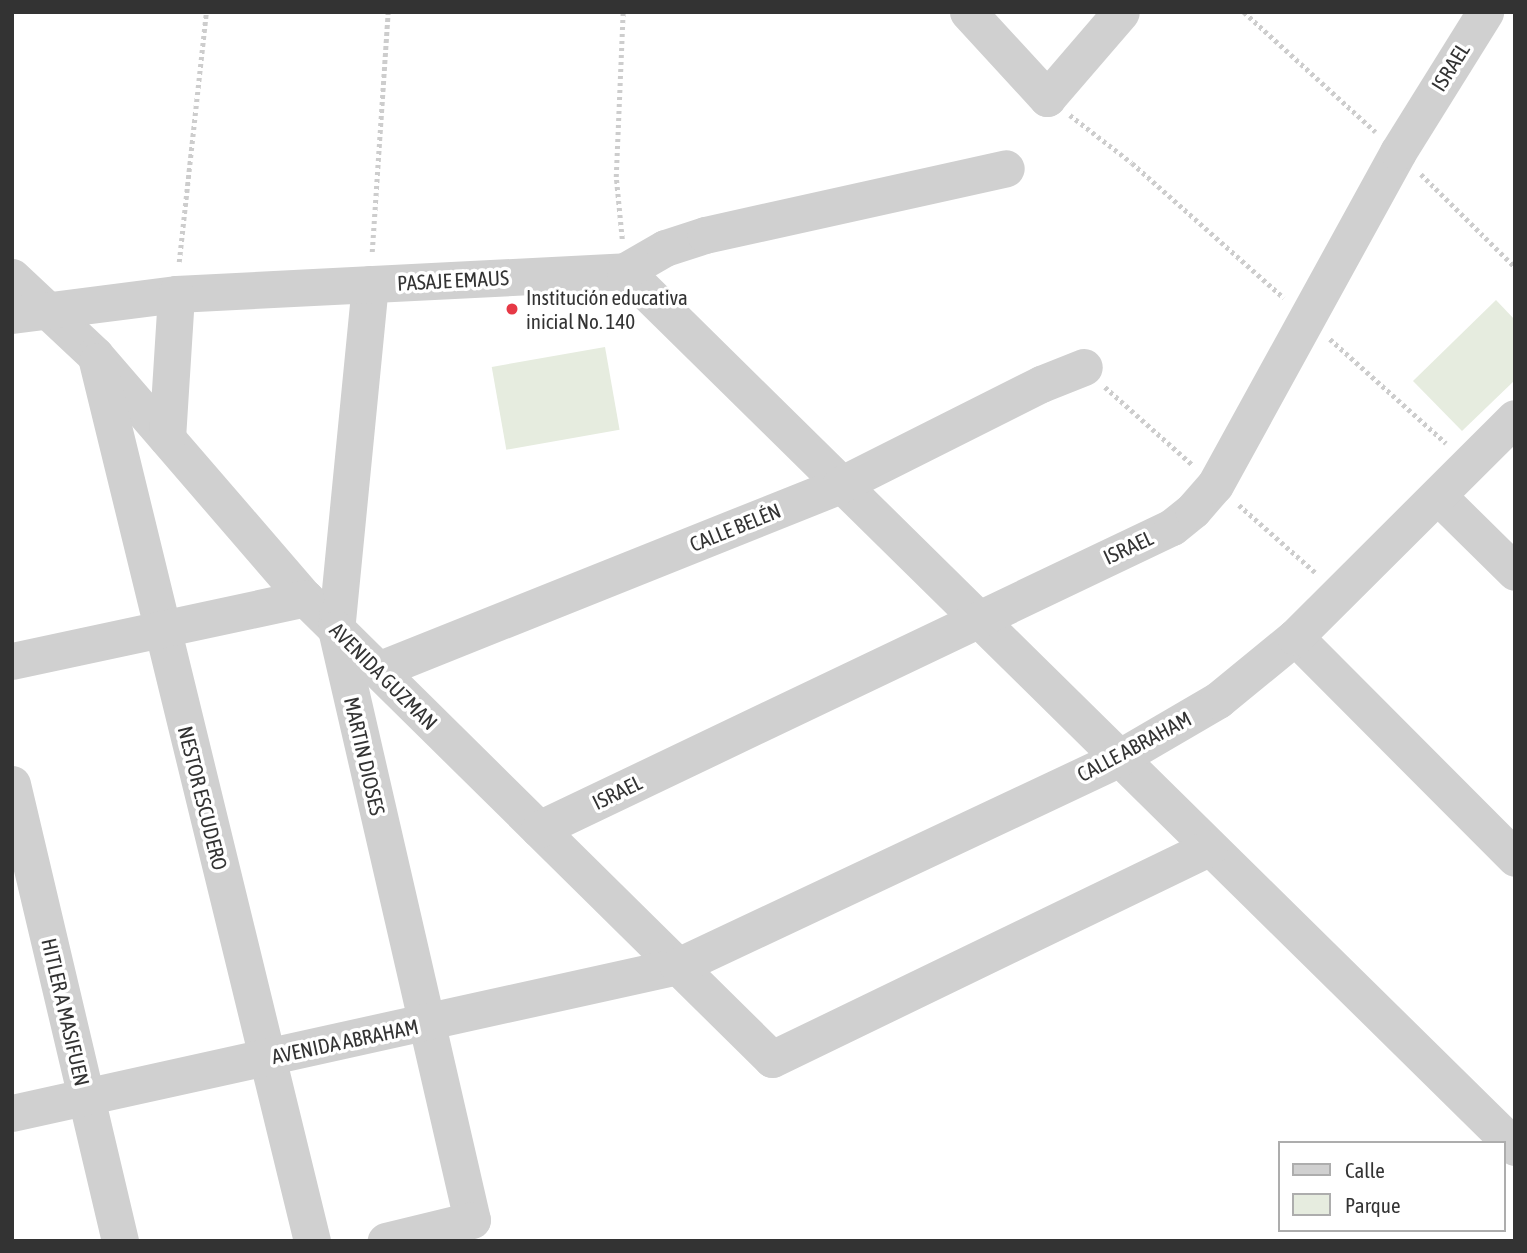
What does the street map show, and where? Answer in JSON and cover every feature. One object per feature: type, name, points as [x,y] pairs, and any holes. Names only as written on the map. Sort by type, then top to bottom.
[{"type":"street","points":[[968,12],[1047,98],[1121,12]]},
{"type":"street","name":"ISRAEL","points":[[539,829],[977,617],[1171,527],[1193,510],[1215,485],[1398,152],[1485,12]]},
{"type":"street","name":"PASAJE EMAUS","points":[[30,312],[176,294],[625,271],[665,248],[705,234],[1006,168]]},
{"type":"street","points":[[625,271],[1515,1147]]},
{"type":"street","name":"AVENIDA GUZMAN","points":[[12,277],[30,312],[95,355],[305,598],[772,1059],[1209,848]]},
{"type":"street","name":"MARTIN DIOSES","points":[[370,284],[337,629],[425,1024],[472,1220],[386,1241]]},
{"type":"street","points":[[167,438],[176,294]]},
{"type":"street","name":"NESTOR ESCUDERO","points":[[95,355],[312,1241]]},
{"type":"street","name":"CALLE BELÉN","points":[[378,670],[840,485],[1041,384],[1084,367]]},
{"type":"street","name":"CALLE ABRAHAM","points":[[678,966],[1117,758],[1217,701],[1295,637],[1515,418]]},
{"type":"street","points":[[1438,496],[1515,572]]},
{"type":"street","points":[[12,661],[305,598]]},
{"type":"street","points":[[1295,637],[1515,858]]},
{"type":"street","name":"HITLER A MASIFUEN","points":[[12,784],[121,1241]]},
{"type":"street","name":"AVENIDA ABRAHAM","points":[[12,1114],[678,966]]},
{"type":"path","points":[[176,294],[206,12]]},
{"type":"path","points":[[370,284],[388,12]]},
{"type":"path","points":[[623,12],[617,177],[625,271]]},
{"type":"path","points":[[1047,98],[1132,163],[1469,463]]},
{"type":"green space","points":[[1496,300],[1515,320],[1515,380],[1462,431],[1413,381]]},
{"type":"green space","points":[[605,347],[620,430],[506,450],[492,367]]},
{"type":"place","name":"Institución educativa inicial No. 140","points":[[512,309]]}]
